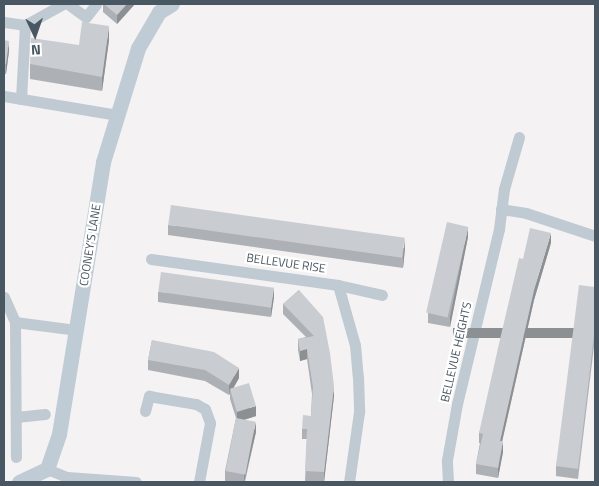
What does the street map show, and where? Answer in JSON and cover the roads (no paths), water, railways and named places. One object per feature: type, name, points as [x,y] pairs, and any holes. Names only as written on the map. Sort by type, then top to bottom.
[{"type":"street","points":[[4,22],[25,25],[64,4]]},
{"type":"street","points":[[68,4],[86,17],[96,4]]},
{"type":"street","name":"COONEY'S LANE","points":[[47,469],[59,434],[103,162],[138,48],[159,12],[172,4]]},
{"type":"street","points":[[21,99],[25,25]]},
{"type":"street","points":[[4,96],[117,115]]},
{"type":"street","name":"BELLEVUE HEIGHTS","points":[[448,482],[447,460],[457,404],[519,137]]},
{"type":"street","points":[[501,209],[526,213],[595,236]]},
{"type":"street","name":"BELLEVUE RISE","points":[[151,259],[338,285],[355,345],[358,377],[359,412],[349,482]]},
{"type":"street","points":[[338,285],[382,295]]},
{"type":"street","points":[[4,297],[15,322],[16,457]]},
{"type":"street","points":[[15,322],[77,330]]},
{"type":"street","points":[[145,411],[150,396],[196,404],[205,409],[210,423],[199,482]]},
{"type":"street","points":[[16,417],[45,414]]},
{"type":"street","points":[[19,482],[47,469],[67,477],[131,482]]}]
